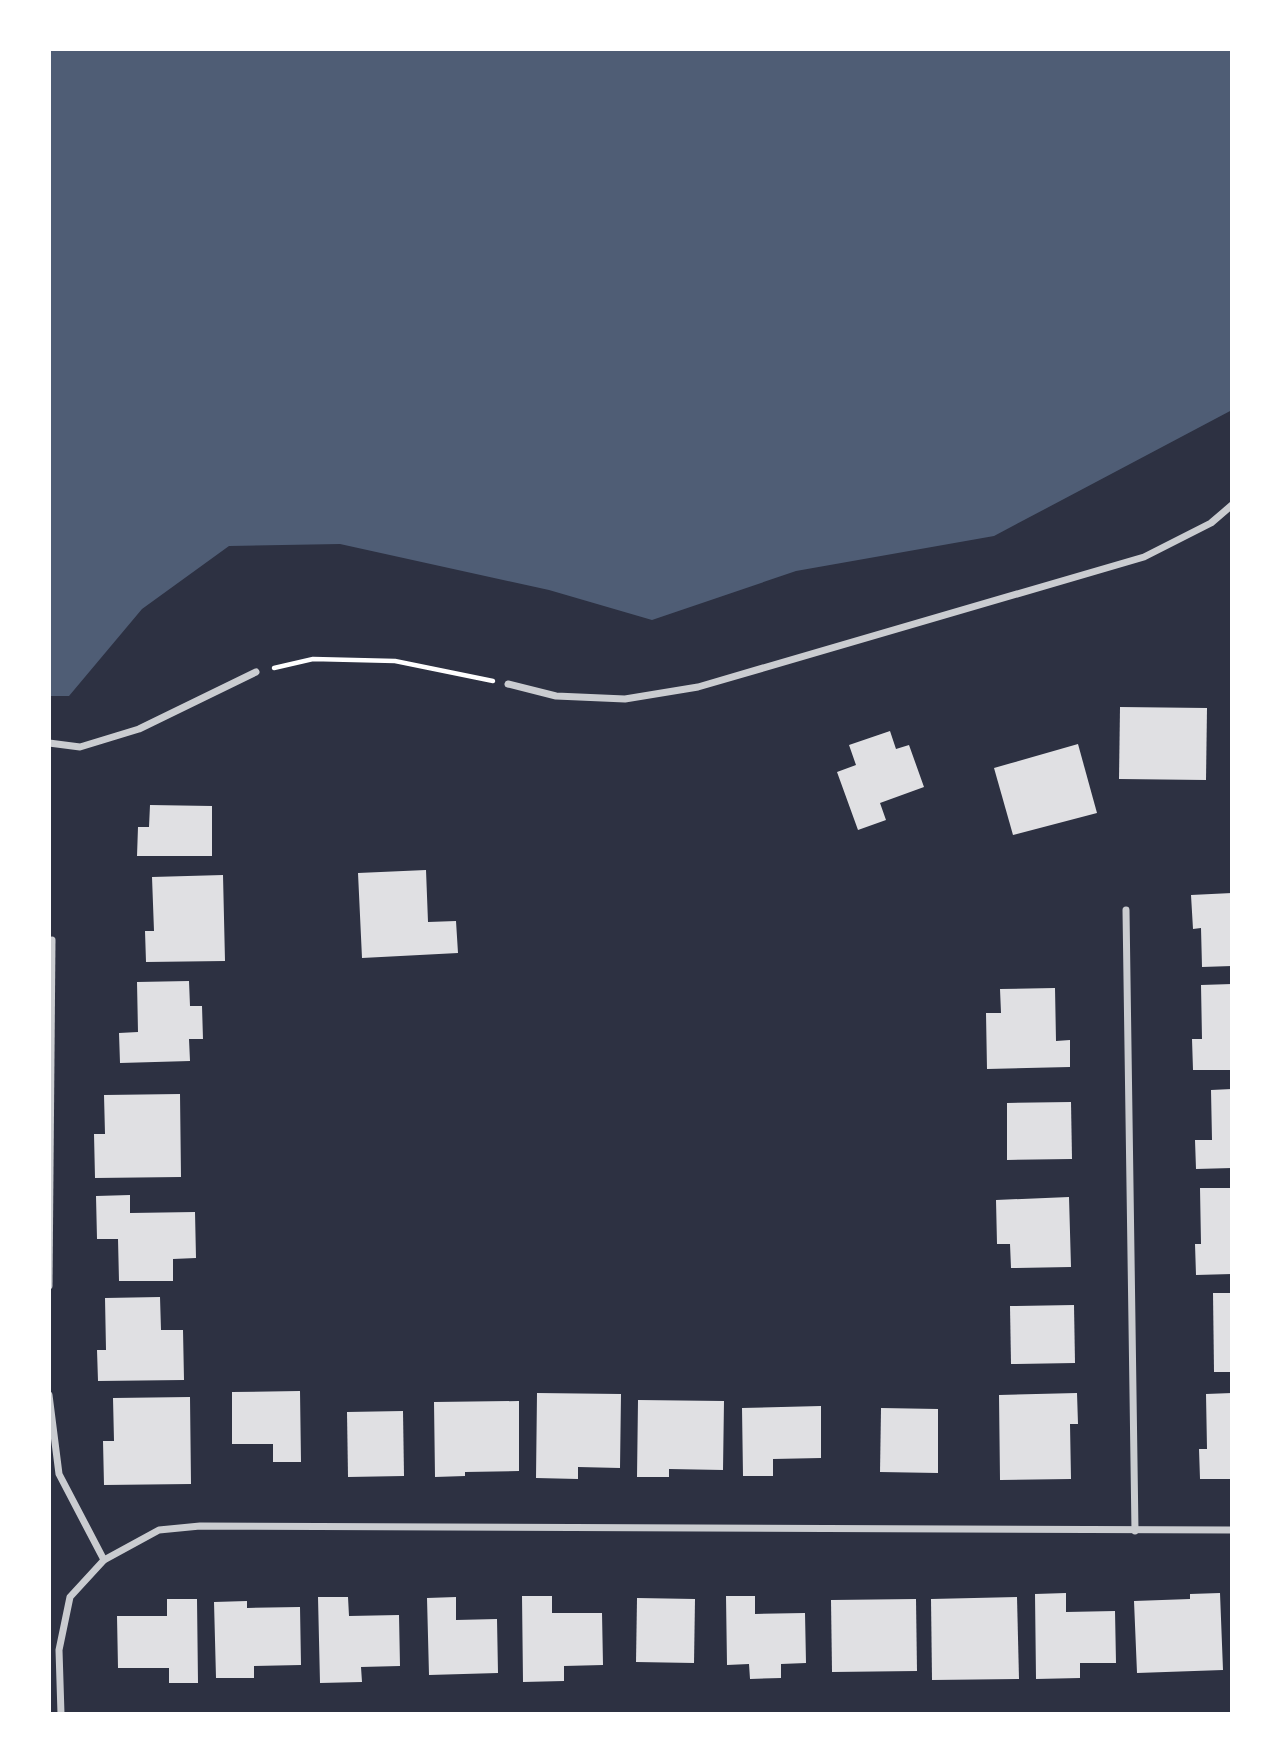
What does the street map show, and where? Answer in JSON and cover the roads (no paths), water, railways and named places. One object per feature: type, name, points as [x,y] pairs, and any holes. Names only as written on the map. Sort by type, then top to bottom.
[{"type":"street","points":[[508,684],[556,696],[625,699],[698,687],[1144,557],[1211,523],[1232,505]]},
{"type":"street","points":[[49,743],[80,747],[139,729],[256,672]]},
{"type":"street","points":[[1126,910],[1135,1531]]},
{"type":"street","points":[[49,1286],[52,940]]},
{"type":"street","points":[[49,1395],[60,1474],[104,1560]]},
{"type":"street","points":[[61,1714],[60,1650],[70,1597],[104,1560],[159,1530],[200,1526],[1232,1530]]},
{"type":"water","points":[[49,49],[1232,49],[1232,410],[994,536],[796,571],[652,620],[549,590],[340,544],[229,546],[142,609],[69,696],[49,696]]}]
